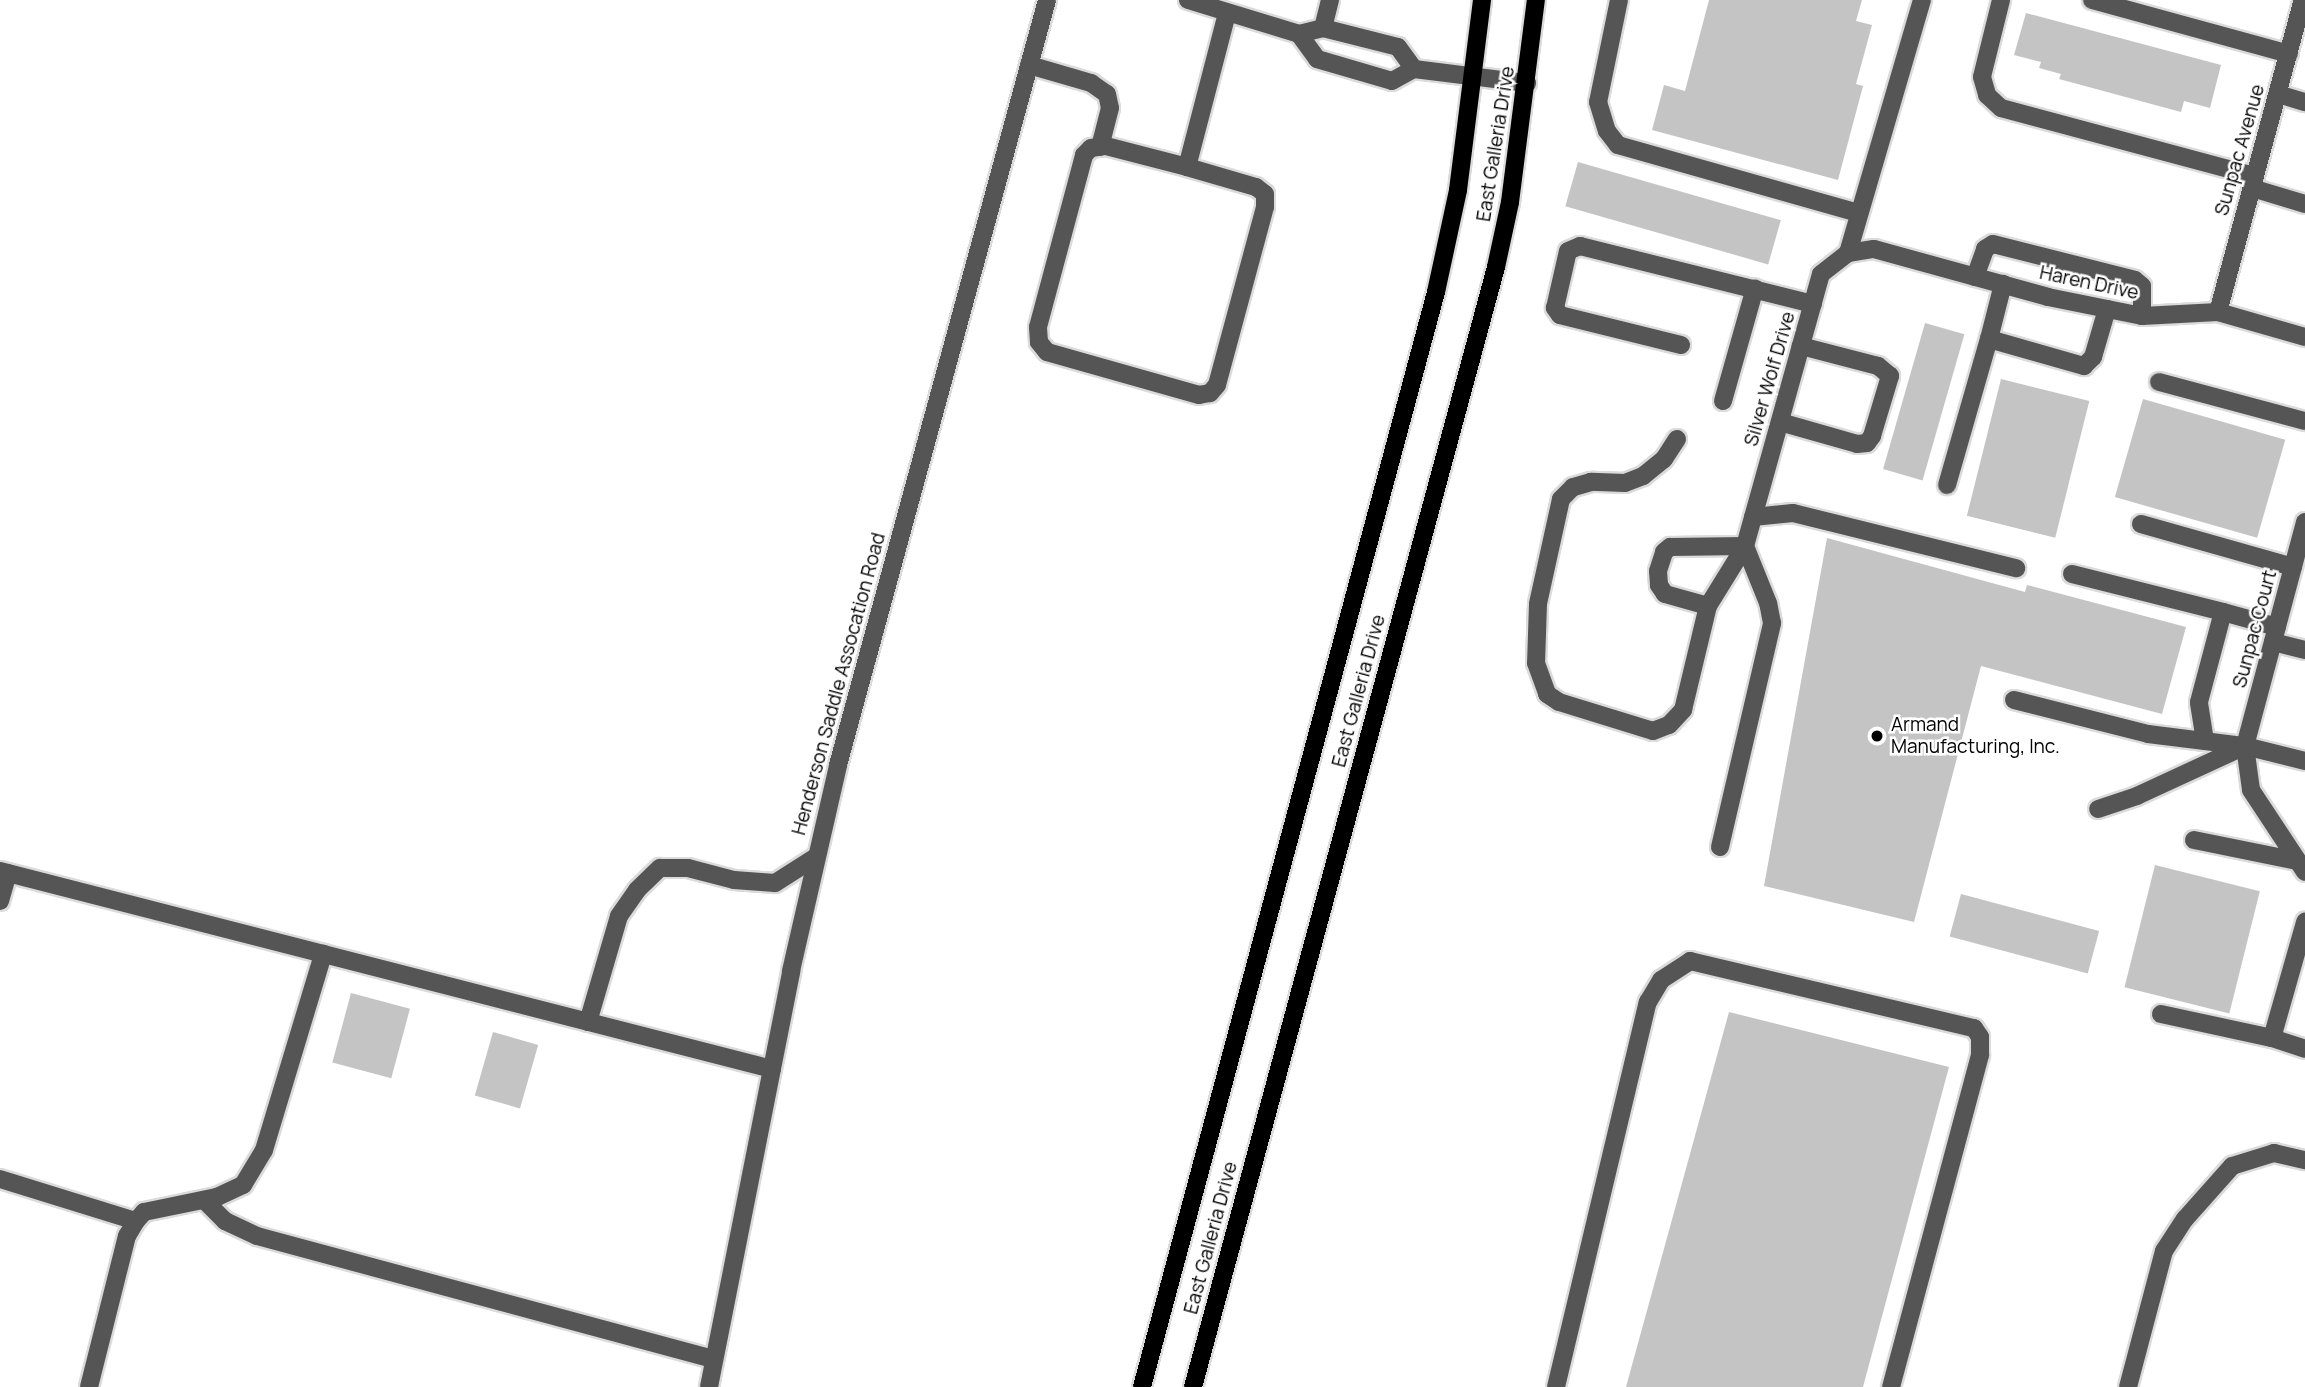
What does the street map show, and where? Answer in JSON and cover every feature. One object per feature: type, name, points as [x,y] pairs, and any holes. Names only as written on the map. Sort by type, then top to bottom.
[{"type":"main road","name":"East Galleria Drive","points":[[1142,1387],[1429,317],[1458,190],[1475,77],[1482,0]]},
{"type":"main road","name":"East Galleria Drive","points":[[1193,1387],[1494,278],[1510,202],[1527,83],[1535,0]]},
{"type":"street","name":"Henderson Saddle Assocation Road","points":[[709,1387],[816,857],[908,504],[1047,0]]},
{"type":"street","points":[[1188,0],[1299,34],[1323,28],[1398,47],[1414,69]]},
{"type":"street","points":[[1323,28],[1330,0]]},
{"type":"street","points":[[1619,0],[1598,102],[1607,131],[1618,145],[1859,213]]},
{"type":"street","points":[[1848,253],[1922,0]]},
{"type":"street","points":[[2001,0],[1982,77],[1987,94],[2001,108],[2254,182],[2305,204]]},
{"type":"street","points":[[2092,0],[2289,54]]},
{"type":"street","name":"Sunpac Avenue","points":[[2218,312],[2289,54],[2301,27],[2303,0]]},
{"type":"street","points":[[1187,167],[1227,13]]},
{"type":"street","points":[[1299,34],[1317,59],[1392,80],[1414,69],[1527,83]]},
{"type":"street","points":[[1030,65],[1091,83],[1107,94],[1110,108],[1100,147]]},
{"type":"street","points":[[2278,94],[2305,102]]},
{"type":"street","points":[[1106,146],[1187,167],[1256,187],[1265,194],[1265,207],[1217,386],[1210,393],[1199,395],[1047,352],[1039,342],[1038,327],[1084,155],[1091,148],[1106,146]]},
{"type":"street","points":[[1975,277],[1985,249],[1993,244],[2135,280],[2142,286],[2142,316]]},
{"type":"street","points":[[1681,345],[1560,315],[1555,308],[1568,251],[1580,246],[1813,304]]},
{"type":"street","name":"Haren Drive","points":[[1866,249],[2107,309],[2142,316],[2218,312],[2305,337]]},
{"type":"street","name":"Silver Wolf Drive","points":[[1677,439],[1664,459],[1643,476],[1625,483],[1591,482],[1573,487],[1561,499],[1538,604],[1536,663],[1547,694],[1559,702],[1653,731],[1669,725],[1683,710],[1707,606],[1745,546],[1821,274],[1848,253],[1866,249]]},
{"type":"street","points":[[1947,485],[2003,284]]},
{"type":"street","points":[[1723,401],[1755,288]]},
{"type":"street","points":[[1989,340],[2084,366],[2093,357],[2107,309]]},
{"type":"street","points":[[1780,422],[1857,444],[1867,443],[1872,436],[1890,376],[1878,366],[1801,346]]},
{"type":"street","points":[[2159,382],[2305,421]]},
{"type":"street","points":[[1753,517],[1793,513],[2016,568]]},
{"type":"street","points":[[2141,524],[2293,566]]},
{"type":"street","name":"Sunpac Court","points":[[2245,746],[2304,530]]},
{"type":"street","points":[[1707,606],[1665,594],[1659,585],[1658,571],[1664,552],[1670,547],[1745,546],[1768,603],[1772,623],[1720,847]]},
{"type":"street","points":[[2072,574],[2223,612],[2305,650]]},
{"type":"street","points":[[2205,741],[2199,702],[2223,612]]},
{"type":"street","points":[[2014,700],[2148,734],[2245,746],[2305,761]]},
{"type":"street","points":[[2098,809],[2137,796],[2245,746]]},
{"type":"street","points":[[2245,746],[2251,790],[2301,867]]},
{"type":"street","points":[[2194,840],[2301,867]]},
{"type":"street","points":[[588,1022],[619,916],[637,890],[660,869],[688,868],[734,880],[775,883],[816,857]]},
{"type":"street","points":[[0,901],[4,872],[772,1069]]},
{"type":"street","points":[[2272,1038],[2305,922]]},
{"type":"street","points":[[89,1387],[127,1236],[136,1221],[144,1212],[204,1200],[243,1185],[264,1150],[323,954]]},
{"type":"street","points":[[1556,1387],[1648,1002],[1661,980],[1690,961],[1974,1028],[1980,1037],[1980,1055],[1891,1387]]},
{"type":"street","points":[[2161,1014],[2272,1038],[2305,1049]]},
{"type":"street","points":[[2128,1387],[2165,1251],[2185,1219],[2232,1166],[2274,1153],[2305,1160]]},
{"type":"street","points":[[0,1179],[136,1221]]},
{"type":"street","points":[[204,1200],[225,1221],[257,1236],[714,1359]]},
{"type":"building","points":[[1709,0],[1862,0],[1856,21],[1872,25],[1856,84],[1863,86],[1838,180],[1652,130],[1664,85],[1685,91]]},
{"type":"building","points":[[2026,13],[2221,65],[2210,108],[2184,101],[2181,112],[2059,79],[2061,74],[2039,68],[2041,62],[2014,55]]},
{"type":"building","points":[[1578,162],[1781,220],[1768,264],[1565,206]]},
{"type":"building","points":[[1925,323],[1964,334],[1923,480],[1883,469]]},
{"type":"building","points":[[2001,379],[2089,401],[2055,538],[1967,516]]},
{"type":"building","points":[[2143,399],[2285,440],[2257,538],[2115,497]]},
{"type":"building","name":"Armand Manufacturing, Inc.","points":[[1827,538],[2025,592],[2027,585],[2186,627],[2162,714],[1981,666],[1914,922],[1764,886]]},
{"type":"building","points":[[2155,865],[2260,891],[2229,1013],[2125,987]]},
{"type":"building","points":[[1961,894],[2099,931],[2088,974],[1950,937]]},
{"type":"building","points":[[351,993],[410,1009],[391,1078],[332,1063]]},
{"type":"building","points":[[1729,1012],[1949,1067],[1863,1387],[1626,1387]]},
{"type":"building","points":[[493,1032],[538,1045],[520,1108],[475,1095]]},
{"type":"place","name":"Armand Manufacturing, Inc.","points":[[1877,736]]}]
